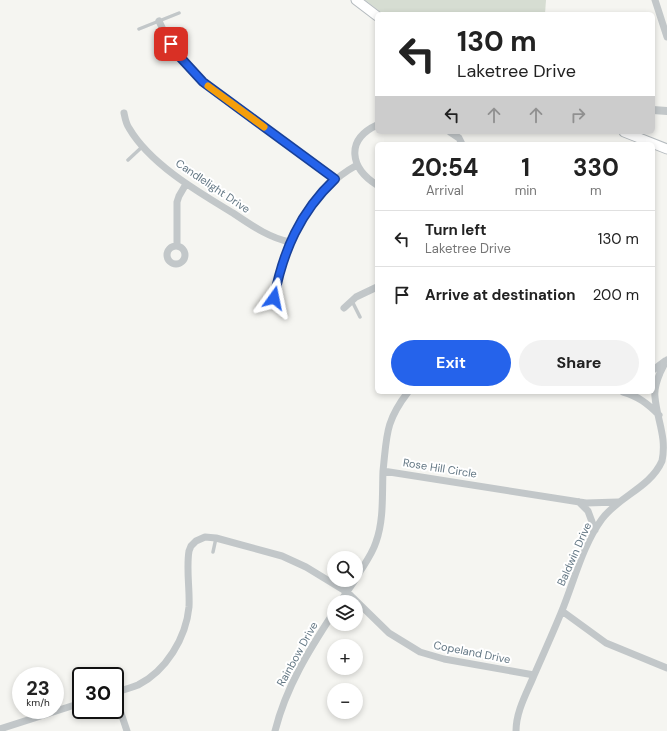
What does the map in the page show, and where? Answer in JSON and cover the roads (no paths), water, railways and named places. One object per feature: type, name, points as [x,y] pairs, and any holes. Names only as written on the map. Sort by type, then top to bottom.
[{"type":"main road","points":[[356,0],[375,14]]},
{"type":"main road","points":[[629,134],[649,142]]},
{"type":"main road","points":[[655,144],[667,149]]},
{"type":"street","points":[[655,0],[667,37]]},
{"type":"street","points":[[159,21],[176,52],[203,82],[335,179]]},
{"type":"street","points":[[655,110],[667,111]]},
{"type":"street","name":"Candlelight Drive","points":[[124,114],[128,127],[143,146],[160,163],[186,184],[265,233],[280,240],[290,242]]},
{"type":"street","points":[[375,126],[366,131],[358,141],[354,151],[357,165],[366,176],[375,183]]},
{"type":"street","points":[[453,134],[459,138],[461,142]]},
{"type":"street","points":[[274,298],[283,260],[290,242],[308,211],[321,193],[335,179],[357,165]]},
{"type":"street","points":[[177,246],[177,202],[186,184]]},
{"type":"street","points":[[344,308],[362,293],[375,288]]},
{"type":"street","points":[[655,369],[666,361]]},
{"type":"street","name":"Baldwin Drive","points":[[516,731],[518,712],[562,612],[586,547],[595,530],[603,518],[618,502],[650,479],[663,460],[666,452],[665,431],[659,415],[655,390],[657,380],[666,361]]},
{"type":"street","points":[[363,566],[371,554],[378,536],[380,525],[383,470],[389,422],[395,410],[407,394]]},
{"type":"street","points":[[630,394],[644,401],[659,415]]},
{"type":"street","name":"Rose Hill Circle","points":[[383,470],[586,503],[618,502]]},
{"type":"street","points":[[577,501],[588,511],[595,530]]},
{"type":"street","points":[[124,690],[148,679],[171,655],[183,631],[187,617],[189,601],[189,550],[194,542],[200,539],[205,537],[216,538]]},
{"type":"street","name":"Copeland Drive","points":[[216,538],[266,550],[306,567],[347,592],[390,633],[420,652],[444,659],[534,675]]},
{"type":"street","points":[[345,595],[350,587]]},
{"type":"street","points":[[562,612],[606,643],[667,668]]},
{"type":"street","name":"Rainbow Drive","points":[[275,731],[284,702],[294,679],[307,653],[327,623]]},
{"type":"street","points":[[0,729],[72,706]]},
{"type":"street","points":[[123,719],[127,731]]},
{"type":"lane","points":[[138,29],[179,13]]},
{"type":"lane","points":[[128,160],[143,146]]},
{"type":"lane","points":[[352,301],[360,317]]},
{"type":"lane","points":[[214,552],[216,538]]}]
